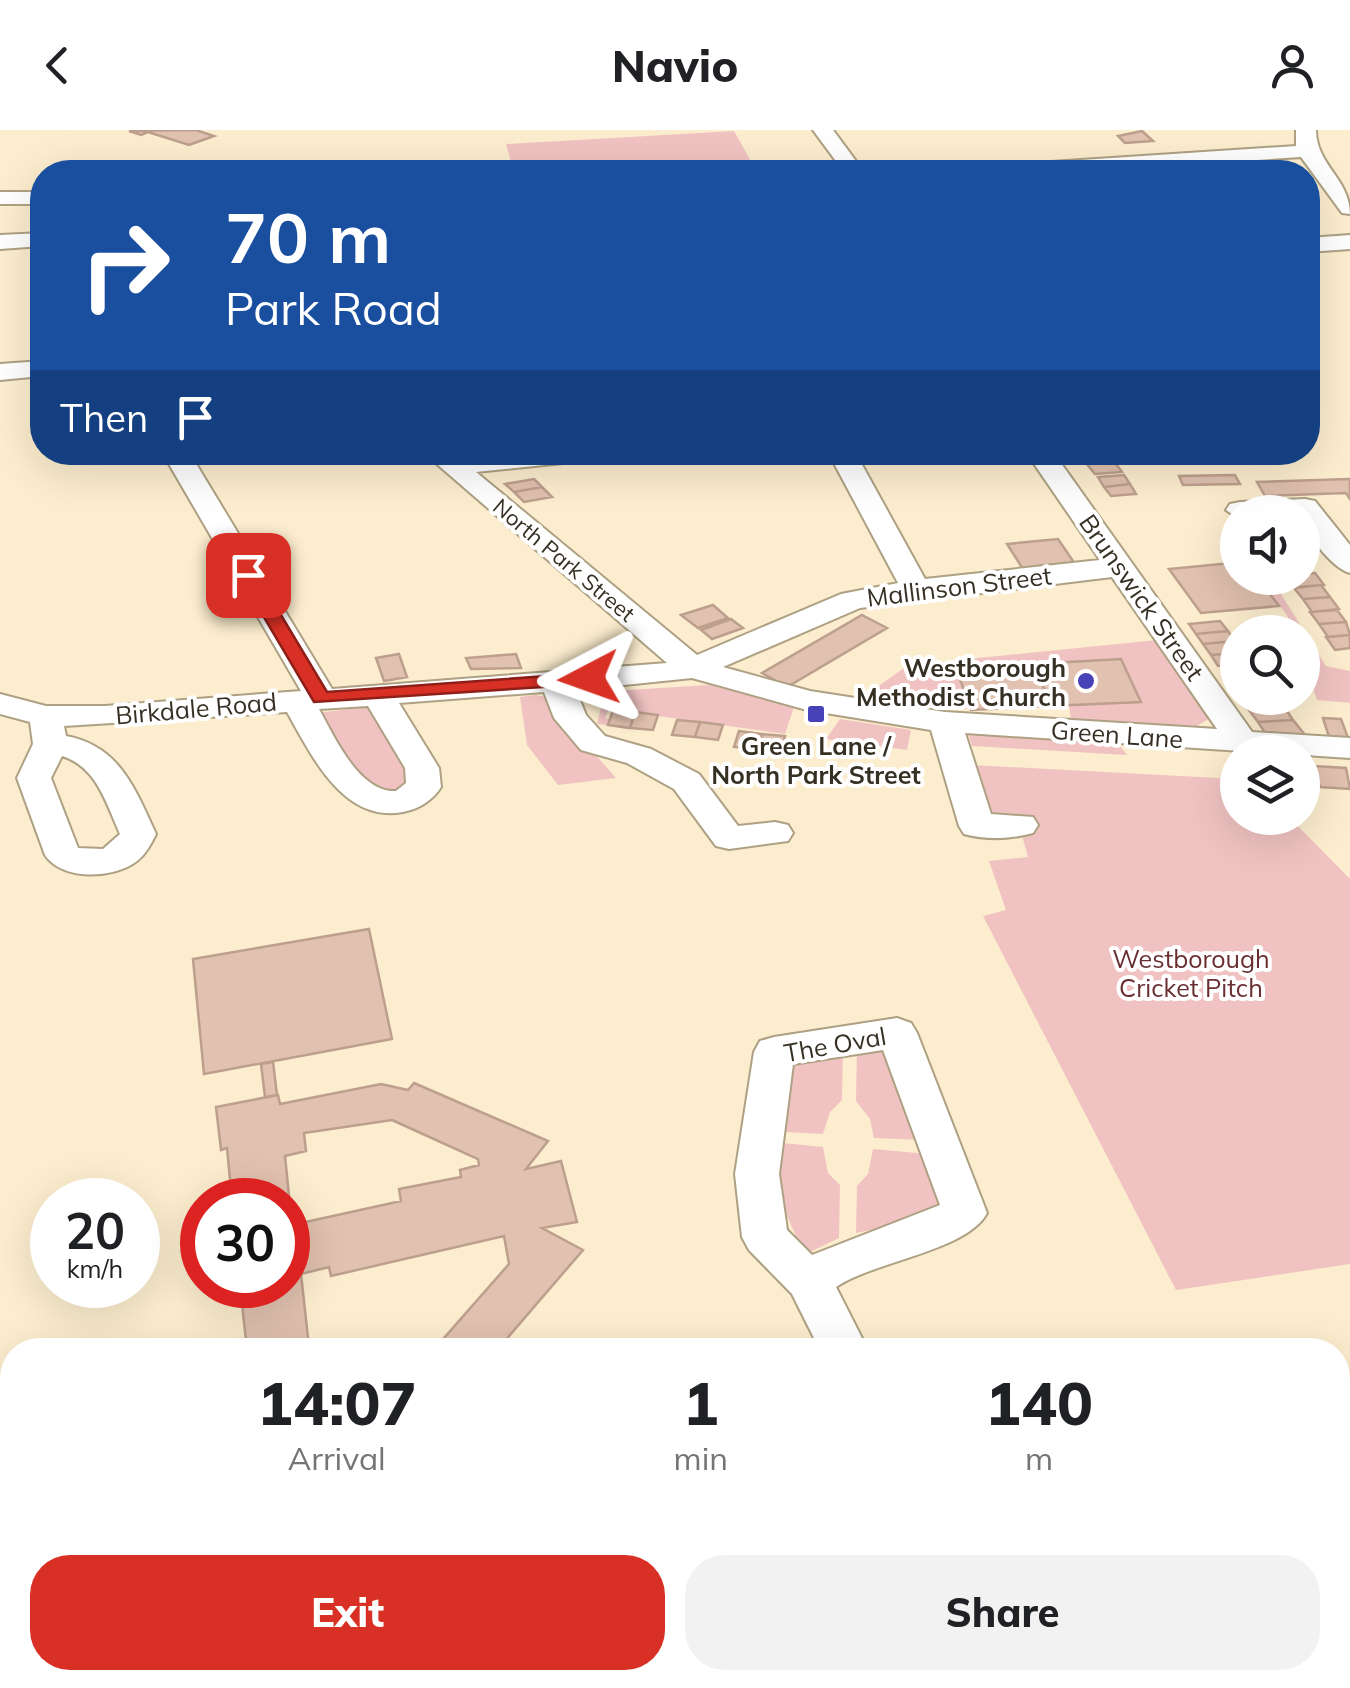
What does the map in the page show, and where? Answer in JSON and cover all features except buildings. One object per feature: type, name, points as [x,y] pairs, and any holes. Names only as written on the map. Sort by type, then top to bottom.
[{"type":"street","points":[[823,130],[845,160]]},
{"type":"street","points":[[1148,160],[1309,148],[1338,164]]},
{"type":"street","points":[[1320,164],[1350,208]]},
{"type":"street","points":[[0,198],[30,198]]},
{"type":"street","points":[[0,242],[30,241]]},
{"type":"street","points":[[1320,244],[1350,242]]},
{"type":"street","points":[[0,372],[30,370]]},
{"type":"street","points":[[182,465],[309,699],[337,765],[358,792],[377,803],[404,800],[424,787],[422,768],[377,694]]},
{"type":"street","name":"North Park Street","points":[[451,465],[692,668]]},
{"type":"street","points":[[848,465],[916,589]]},
{"type":"street","name":"Brunswick Street","points":[[1048,465],[1237,735]]},
{"type":"street","points":[[1320,526],[1350,564]]},
{"type":"street","name":"Mallinson Street","points":[[692,668],[852,600],[1120,566]]},
{"type":"street","name":"Birkdale Road","points":[[0,704],[48,730],[105,716],[692,668]]},
{"type":"street","name":"Green Lane","points":[[692,668],[807,700],[945,722],[1220,741]]},
{"type":"street","points":[[556,681],[571,718],[592,743],[639,756],[687,782],[709,816],[730,838],[775,833]]},
{"type":"street","points":[[945,722],[977,826],[1020,825]]},
{"type":"street","name":"Green Lane","points":[[1320,747],[1350,748]]},
{"type":"street","name":"The Oval","points":[[808,1281],[831,1264],[871,1246],[934,1232],[965,1212],[897,1033],[774,1052],[757,1174],[765,1237],[808,1281],[838,1338]]},
{"type":"green space","points":[[734,131],[750,160],[511,160],[506,144]]},
{"type":"green space","points":[[1271,595],[1282,595],[1294,615],[1287,615]]},
{"type":"green space","points":[[1157,640],[1210,718],[1197,726],[1071,721],[1069,705],[957,668],[969,709],[855,703],[908,665]]},
{"type":"green space","points":[[1320,656],[1326,666],[1350,671],[1350,703],[1320,700]]},
{"type":"green space","points":[[709,685],[794,707],[785,734],[609,709],[605,718],[610,719],[608,725],[597,724],[604,695],[611,691]]},
{"type":"green space","points":[[520,697],[556,699],[565,720],[616,778],[558,785],[527,745]]},
{"type":"green space","points":[[375,706],[415,769],[403,796],[365,787],[317,713]]},
{"type":"green space","points":[[840,719],[911,730],[907,750],[826,739]]},
{"type":"green space","points":[[966,727],[1121,737],[1120,746],[1127,755],[972,746]]},
{"type":"green space","name":"Westborough Cricket Pitch","points":[[971,765],[1220,778],[1220,835],[1307,835],[1350,879],[1350,1264],[1176,1290],[983,916],[1006,910],[989,861],[1028,857],[1016,814],[984,814]]},
{"type":"green space","points":[[873,1045],[888,1051],[923,1140],[874,1138],[870,1119],[856,1101],[857,1046]]},
{"type":"green space","points":[[843,1049],[842,1100],[830,1112],[823,1134],[785,1132],[788,1117],[778,1109],[786,1062]]},
{"type":"green space","points":[[783,1143],[823,1147],[828,1173],[840,1185],[839,1238],[810,1252],[801,1248],[785,1211],[775,1207],[766,1173],[781,1163]]},
{"type":"green space","points":[[873,1149],[928,1154],[948,1198],[935,1217],[856,1233],[857,1186],[868,1174]]},
{"type":"place","name":"Westborough Methodist Church","points":[[1086,681]]},
{"type":"place","name":"Green Lane / North Park Street","points":[[816,714]]},
{"type":"route","points":[[248,575],[321,698],[589,678]]}]
